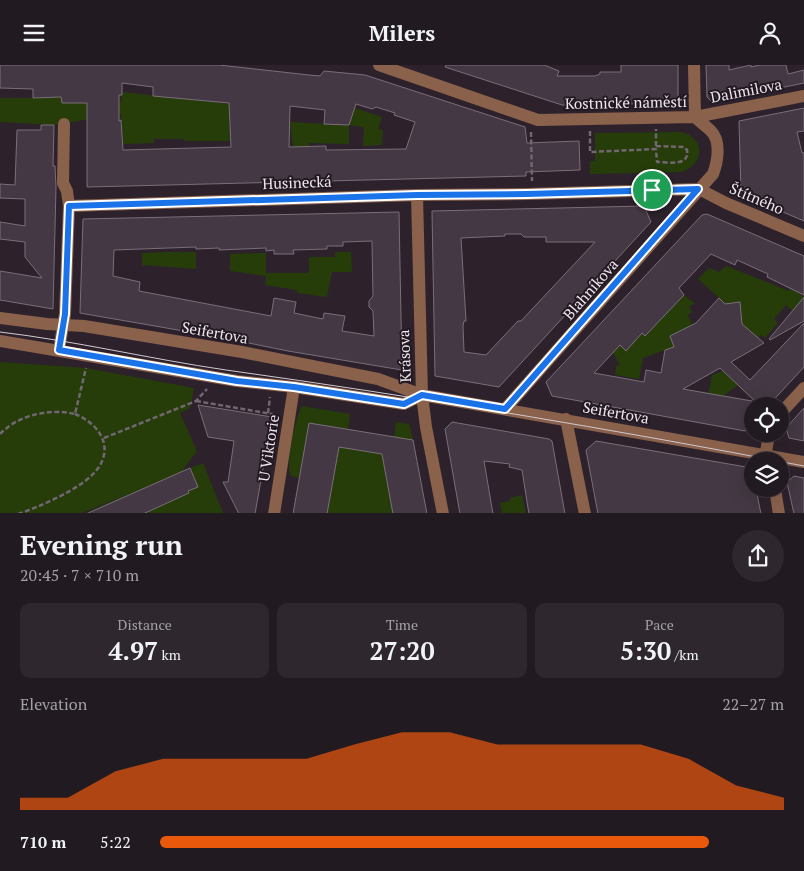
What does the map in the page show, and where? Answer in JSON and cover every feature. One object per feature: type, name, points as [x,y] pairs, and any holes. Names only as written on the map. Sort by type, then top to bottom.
[{"type":"street","points":[[379,65],[538,120]]},
{"type":"street","points":[[694,65],[695,117]]},
{"type":"street","name":"Dalimilova","points":[[695,117],[804,96]]},
{"type":"street","name":"Kostnické náměstí","points":[[538,120],[695,117],[712,132],[717,146],[716,164],[713,174],[698,189]]},
{"type":"street","points":[[59,350],[65,314],[69,206],[67,191],[63,183],[64,124]]},
{"type":"street","name":"Husinecká","points":[[69,206],[417,195],[698,189]]},
{"type":"street","name":"Štítného","points":[[698,189],[804,236]]},
{"type":"street","name":"Blahníkova","points":[[505,409],[698,189]]},
{"type":"street","name":"Krásova","points":[[417,195],[422,395],[443,513]]},
{"type":"street","name":"Seifertova","points":[[0,318],[84,326],[251,354],[378,379],[422,395],[566,419],[744,453]]},
{"type":"street","name":"Seifertova","points":[[0,341],[237,381],[294,387],[404,404],[422,395]]},
{"type":"street","name":"U Viktorie","points":[[274,513],[294,387]]},
{"type":"street","points":[[789,404],[804,388]]},
{"type":"street","points":[[566,419],[584,513]]},
{"type":"street","name":"Seifertova","points":[[789,460],[804,462]]},
{"type":"street","points":[[776,497],[779,513]]},
{"type":"path","points":[[532,177],[531,130],[538,120]]},
{"type":"path","points":[[590,129],[590,151],[656,148],[684,147],[687,150],[688,157],[686,160],[681,162],[656,162],[656,148],[656,127]]},
{"type":"path","points":[[76,414],[87,364]]},
{"type":"path","points":[[104,438],[196,401],[210,385]]},
{"type":"path","points":[[268,413],[270,396]]},
{"type":"path","points":[[196,401],[272,414],[278,425]]},
{"type":"path","points":[[0,434],[11,424],[32,416],[62,412],[76,414],[94,426],[104,438],[105,444],[102,459],[94,473],[86,480],[52,500],[20,513]]},
{"type":"green space","points":[[122,92],[240,105],[229,120],[230,141],[154,139],[154,143],[123,144],[121,114],[54,125],[0,122],[0,98],[32,98],[33,94],[61,94],[95,102],[121,102]]},
{"type":"green space","points":[[355,108],[382,117],[378,129],[383,130],[382,145],[363,146],[364,127],[349,125]]},
{"type":"green space","points":[[290,122],[349,125],[349,144],[309,143],[309,146],[293,147]]},
{"type":"green space","points":[[681,132],[695,140],[700,151],[695,163],[682,172],[590,174],[590,161],[595,161],[595,133]]},
{"type":"green space","points":[[196,252],[196,269],[142,265],[142,253]]},
{"type":"green space","points":[[335,252],[351,252],[352,272],[332,272],[327,297],[298,293],[296,290],[265,285],[266,276],[230,271],[230,254],[266,253],[266,273],[309,273],[309,257],[335,257]]},
{"type":"green space","points":[[726,266],[789,291],[790,288],[798,292],[804,298],[800,318],[786,305],[774,319],[778,323],[765,338],[761,335],[758,338],[742,324],[740,302],[726,304],[698,279],[709,268],[719,272]]},
{"type":"green space","points":[[684,295],[695,304],[689,306],[692,312],[688,315],[692,325],[670,336],[674,347],[643,358],[639,379],[615,375],[616,366],[620,365],[612,351],[618,344],[626,351],[642,333],[645,336]]},
{"type":"green space","points":[[0,362],[86,368],[194,388],[190,408],[180,413],[197,451],[182,471],[203,463],[223,513],[86,513],[133,492],[82,513],[0,513]]},
{"type":"green space","points":[[723,371],[738,385],[725,396],[718,395],[717,398],[708,396],[712,375]]},
{"type":"green space","points":[[302,406],[350,414],[348,429],[309,423],[299,478],[291,476],[289,463],[294,431]]},
{"type":"green space","points":[[396,422],[409,424],[413,440],[394,437]]},
{"type":"green space","points":[[339,447],[382,454],[393,513],[327,513]]},
{"type":"green space","points":[[522,495],[526,513],[502,513],[500,503],[510,501],[510,498]]},
{"type":"building","points":[[0,65],[219,65],[320,76],[324,71],[365,75],[525,127],[527,143],[579,141],[580,170],[526,172],[526,176],[87,187],[87,103],[62,103],[61,97],[33,98],[33,89],[0,88]],"holes":[[[122,83],[153,87],[153,96],[229,103],[231,147],[123,150],[121,120],[119,121],[119,95],[122,95]],[[356,104],[372,109],[376,107],[415,122],[406,149],[326,150],[326,146],[289,147],[290,106],[325,110],[324,124],[349,125]]]},
{"type":"building","points":[[446,65],[544,65],[559,71],[557,76],[595,76],[600,74],[600,72],[621,72],[621,65],[678,65],[678,103],[562,105],[445,67]]},
{"type":"building","points":[[706,65],[729,65],[729,70],[751,65],[751,67],[786,65],[788,74],[804,70],[804,83],[712,102],[707,97]]},
{"type":"building","points":[[804,108],[804,131],[797,132],[802,153],[804,153],[804,221],[741,194],[739,121]]},
{"type":"building","points":[[41,125],[54,125],[53,166],[55,166],[56,187],[53,309],[0,300],[0,271],[42,278],[25,257],[25,242],[0,239],[0,222],[25,226],[25,199],[0,198],[0,184],[15,185],[17,130],[41,130]]},
{"type":"building","points":[[644,206],[651,222],[499,387],[435,376],[432,211]],"holes":[[[521,234],[524,237],[546,237],[546,242],[595,242],[521,321],[518,321],[486,355],[464,352],[463,326],[464,321],[466,321],[461,238]]]},
{"type":"building","points":[[399,212],[402,370],[80,313],[83,219]],"holes":[[[372,241],[373,296],[369,301],[369,307],[373,311],[374,336],[342,331],[345,316],[324,313],[323,319],[294,313],[296,302],[274,298],[271,316],[139,291],[140,282],[113,276],[114,250],[196,247],[196,249],[219,248],[219,250],[266,248],[266,251],[274,250],[274,254],[294,254],[293,250],[327,249],[327,246],[343,246],[343,242]]]},
{"type":"building","points":[[707,214],[804,256],[804,295],[767,277],[768,274],[737,260],[735,265],[711,254],[679,288],[684,295],[645,336],[642,333],[626,351],[620,345],[594,373],[644,382],[646,370],[661,373],[665,350],[674,347],[670,336],[696,323],[719,298],[725,304],[740,302],[742,324],[764,343],[731,362],[750,380],[804,323],[804,367],[776,397],[751,397],[720,368],[683,389],[744,400],[744,431],[552,396],[546,382],[702,215]]},
{"type":"building","points":[[804,297],[804,321],[770,340],[769,339]]},
{"type":"building","points":[[198,405],[272,417],[255,513],[238,513],[223,482],[228,482],[234,441],[208,437]]},
{"type":"building","points":[[804,408],[804,441],[789,438],[789,425]]},
{"type":"building","points":[[452,422],[552,441],[565,513],[529,513],[522,470],[509,467],[510,464],[484,461],[493,513],[460,513],[445,429]]},
{"type":"building","points":[[309,423],[413,440],[427,513],[393,513],[382,454],[339,447],[327,513],[293,513]]},
{"type":"building","points":[[596,441],[744,467],[744,497],[758,497],[761,513],[598,513],[586,450]]},
{"type":"building","points":[[190,468],[198,487],[145,513],[88,513]]},
{"type":"building","points":[[794,476],[804,478],[804,513],[794,513],[789,491],[789,480]]},
{"type":"tram line","points":[[0,332],[57,340],[198,366],[515,414],[804,466]]},
{"type":"route","points":[[698,189],[505,409],[422,395],[404,404],[294,387],[237,381],[59,350],[65,314],[69,206],[652,190],[698,189]]}]
